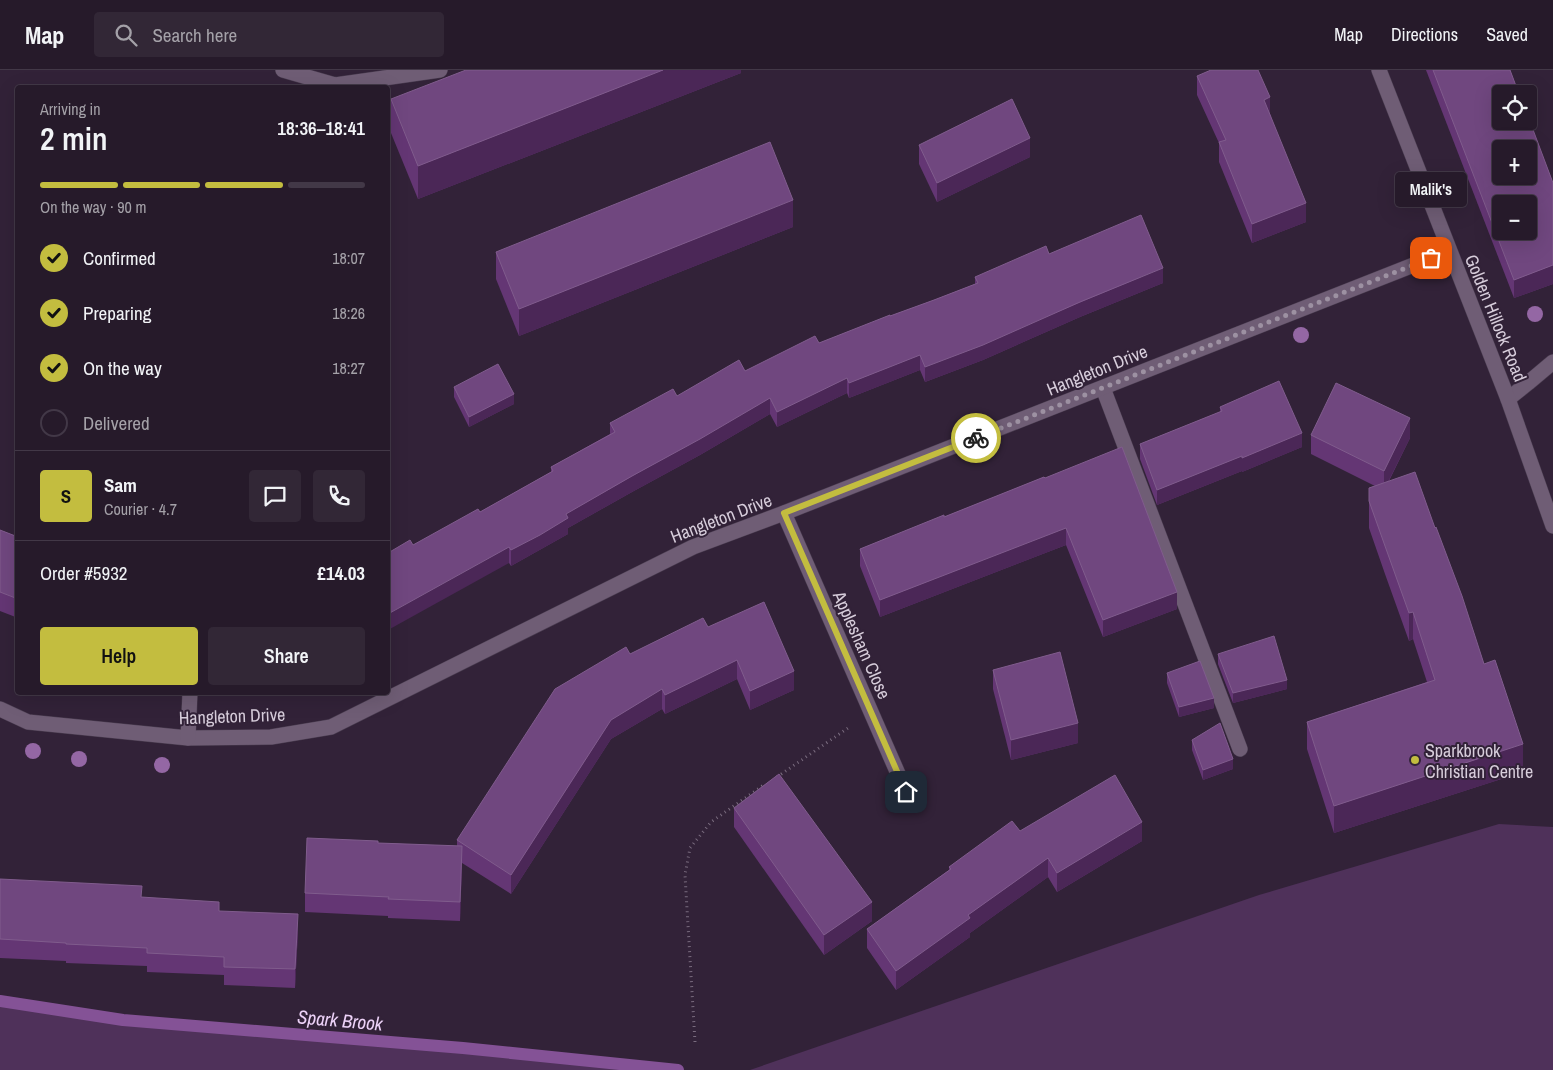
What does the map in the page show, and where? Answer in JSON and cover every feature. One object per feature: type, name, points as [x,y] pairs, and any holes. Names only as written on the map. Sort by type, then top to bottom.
[{"type":"street","points":[[283,70],[335,85],[440,70]]},
{"type":"street","name":"Golden Hillock Road","points":[[1379,70],[1508,399],[1553,526]]},
{"type":"street","name":"Hangleton Drive","points":[[0,709],[28,722],[188,738],[271,737],[331,727],[693,547],[784,513],[1449,251]]},
{"type":"street","points":[[1508,399],[1553,362]]},
{"type":"street","points":[[1103,388],[1240,749]]},
{"type":"street","name":"Applesham Close","points":[[784,513],[906,792]]},
{"type":"street","points":[[188,738],[190,695]]},
{"type":"path","points":[[775,778],[871,712]]},
{"type":"path","points":[[695,1042],[685,875],[690,848],[711,822],[767,784]]},
{"type":"shaded area","points":[[1499,824],[1553,827],[1553,1070],[750,1070],[1259,895]]},
{"type":"shaded area","points":[[0,1001],[123,1020],[463,1048],[678,1070],[0,1070]]},
{"type":"building","points":[[466,70],[663,70],[418,166],[391,99]]},
{"type":"building","points":[[1211,70],[1258,70],[1270,97],[1264,100],[1306,203],[1252,224],[1219,142],[1226,140],[1197,76]]},
{"type":"building","points":[[1433,70],[1510,70],[1516,85],[1492,85],[1492,130],[1533,130],[1537,140],[1492,140],[1492,185],[1537,185],[1537,140],[1553,183],[1553,265],[1514,280],[1499,240],[1537,240],[1537,195],[1492,195],[1492,223]]},
{"type":"building","points":[[1012,99],[1030,138],[937,183],[919,145]]},
{"type":"building","points":[[770,142],[793,200],[519,309],[496,252]]},
{"type":"building","points":[[1141,215],[1163,268],[983,345],[925,367],[920,355],[849,383],[847,378],[777,412],[770,398],[566,514],[568,518],[540,535],[511,550],[509,547],[390,613],[390,552],[410,540],[413,545],[478,509],[480,512],[553,471],[551,467],[615,432],[610,423],[673,389],[677,396],[739,360],[745,371],[815,336],[819,343],[978,283],[975,277],[1046,246],[1049,254]]},
{"type":"building","points":[[498,364],[514,394],[469,417],[454,387]]},
{"type":"building","points":[[1279,381],[1302,433],[1157,490],[1140,444],[1222,411],[1220,407]]},
{"type":"building","points":[[1336,383],[1410,418],[1384,471],[1311,435]]},
{"type":"building","points":[[1122,447],[1177,592],[1103,620],[1066,528],[880,600],[860,549]]},
{"type":"building","points":[[1415,472],[1462,596],[1484,664],[1495,660],[1523,744],[1334,806],[1307,722],[1435,680],[1413,612],[1409,613],[1369,501],[1369,488]]},
{"type":"building","points":[[0,530],[15,536],[15,598],[0,592]]},
{"type":"building","points":[[764,602],[794,671],[750,691],[737,660],[665,695],[662,689],[611,720],[511,875],[457,840],[555,689],[626,647],[630,654],[703,618],[708,627]]},
{"type":"building","points":[[1274,636],[1287,680],[1233,693],[1218,654]]},
{"type":"building","points":[[1060,652],[1078,723],[1011,740],[993,670]]},
{"type":"building","points":[[1200,661],[1214,698],[1179,707],[1167,673]]},
{"type":"building","points":[[1220,723],[1233,759],[1203,770],[1192,740]]},
{"type":"building","points":[[779,774],[872,902],[824,935],[734,808]]},
{"type":"building","points":[[1115,775],[1142,822],[1057,873],[1048,858],[968,915],[970,918],[896,971],[867,929],[951,869],[949,867],[1012,821],[1020,831]]},
{"type":"building","points":[[307,838],[462,846],[460,902],[305,893]]},
{"type":"building","points":[[0,879],[142,886],[141,897],[219,902],[219,911],[298,914],[295,969],[224,967],[224,957],[147,953],[147,948],[0,939]]},
{"type":"waterway","name":"Spark Brook","points":[[0,1001],[123,1020],[463,1048],[678,1070]]},
{"type":"way so far","points":[[976,438],[1431,258]]},
{"type":"place","name":"Malik's","points":[[1431,258]]},
{"type":"place","name":"Sparkbrook Christian Centre","points":[[1415,760]]},
{"type":"route","points":[[906,792],[784,513],[976,438]]}]
